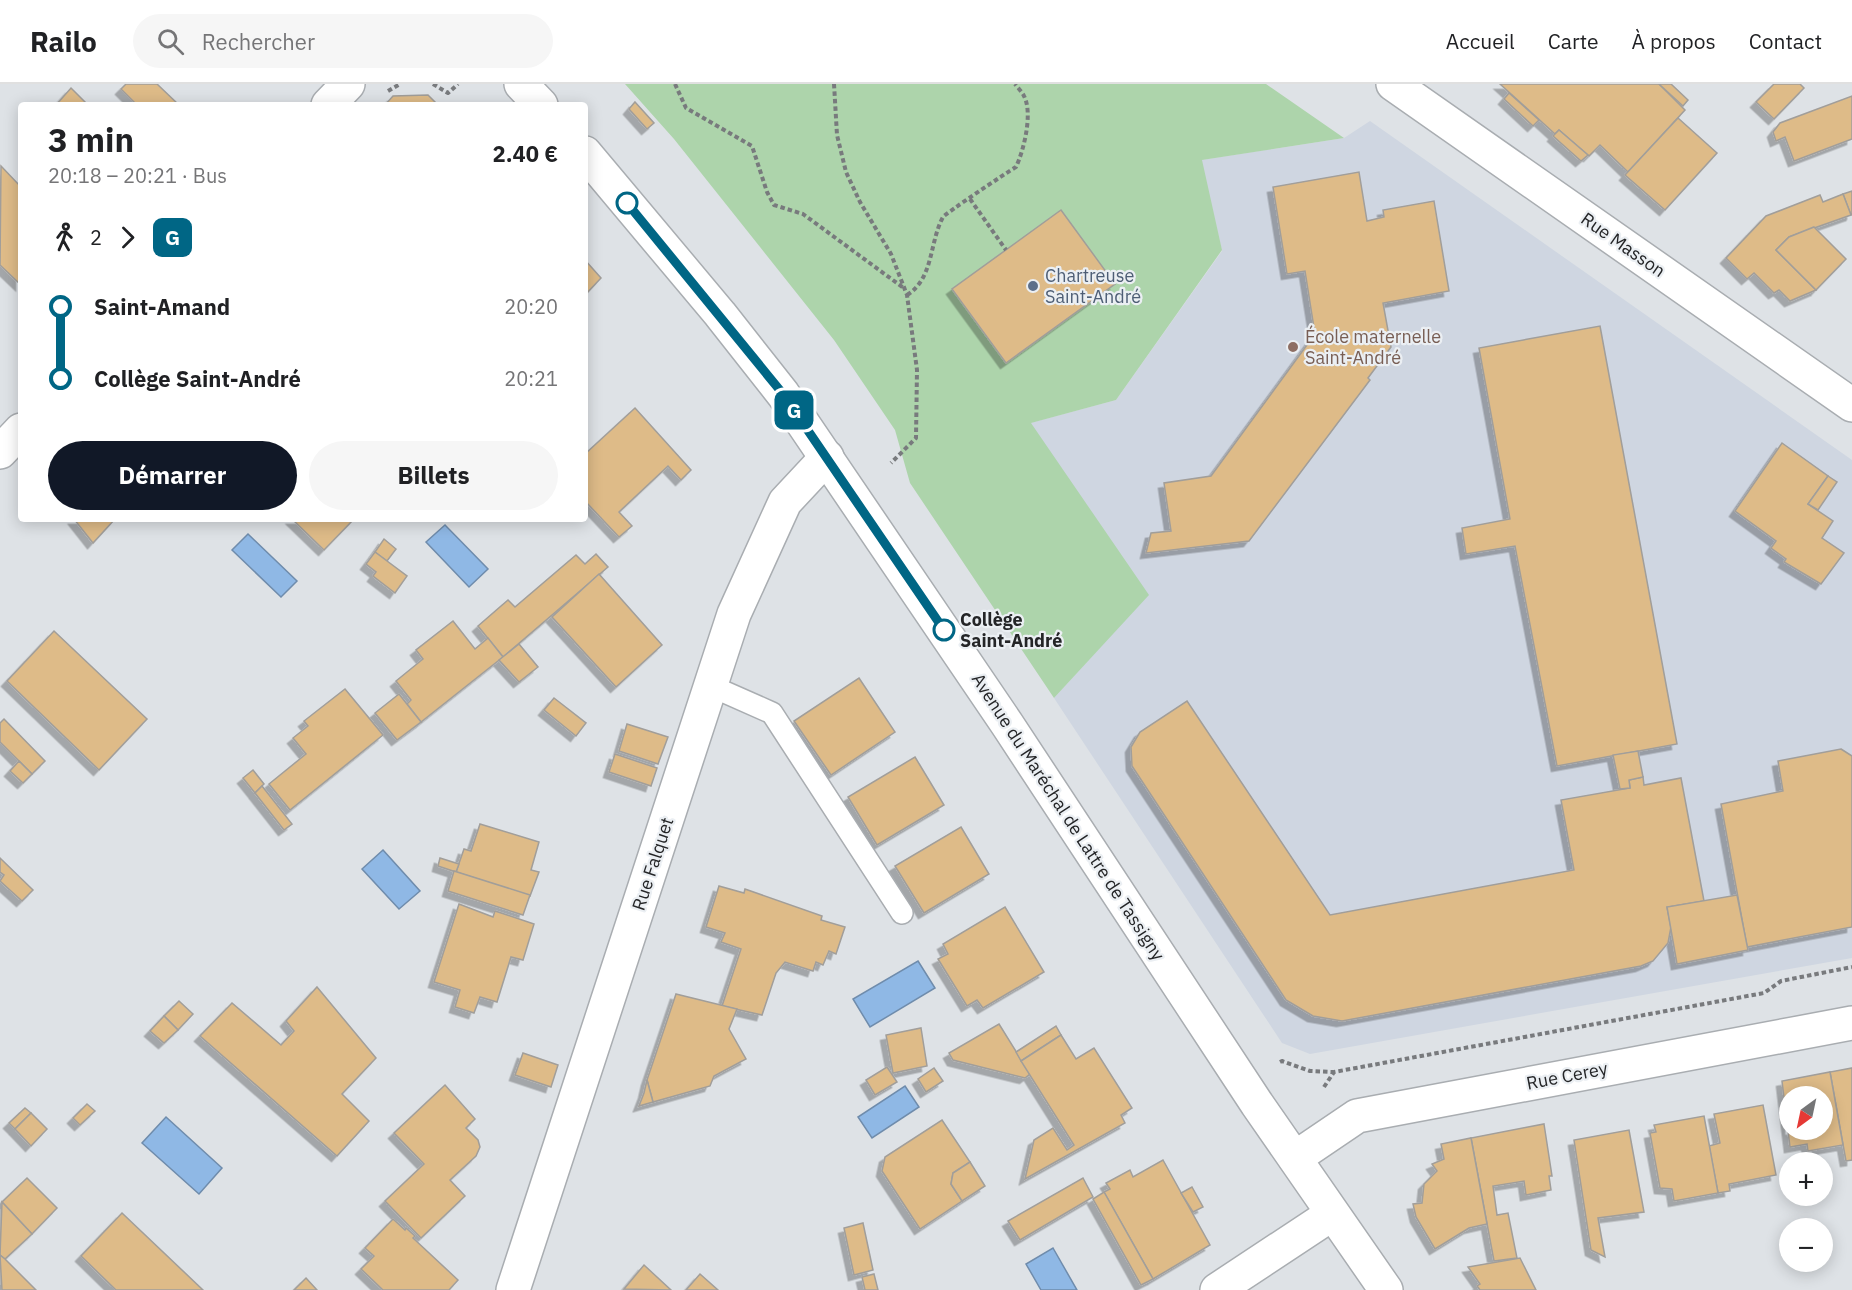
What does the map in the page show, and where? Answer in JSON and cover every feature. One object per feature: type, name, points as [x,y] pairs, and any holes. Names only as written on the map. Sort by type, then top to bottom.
[{"type":"street","points":[[331,102],[348,84]]},
{"type":"street","points":[[521,84],[539,102]]},
{"type":"street","name":"Rue Masson","points":[[1393,84],[1852,405]]},
{"type":"street","name":"Avenue du Maréchal de Lattre de Tassigny","points":[[588,157],[720,314],[783,394],[1007,724],[1294,1158],[1386,1290]]},
{"type":"street","points":[[0,452],[18,433]]},
{"type":"street","name":"Rue Falquet","points":[[513,1290],[734,614],[785,502],[827,457]]},
{"type":"street","name":"Rue Cerey","points":[[1294,1158],[1357,1116],[1852,1023]]},
{"type":"street","points":[[1217,1290],[1332,1214]]},
{"type":"lane","points":[[711,686],[772,713],[902,913]]},
{"type":"path","points":[[433,84],[448,93],[458,84]]},
{"type":"path","points":[[675,84],[686,108],[752,146],[767,192],[774,205],[803,214],[905,290]]},
{"type":"path","points":[[834,84],[837,135],[846,171],[860,202],[891,254],[907,295],[917,370],[916,438],[891,463]]},
{"type":"path","points":[[907,295],[919,288],[944,215],[1016,167],[1020,157],[1027,115],[1025,97],[1015,84]]},
{"type":"path","points":[[970,199],[1006,250]]},
{"type":"path","points":[[1275,1129],[1314,1101],[1334,1072],[1764,993],[1781,981],[1852,967]]},
{"type":"shaded area","name":"Collège Saint-André","points":[[1370,121],[1852,460],[1852,958],[1310,1054],[1282,1043],[1054,698],[1148,595],[1030,423],[1116,400],[1222,251],[1201,160],[1344,138]]},
{"type":"green space","points":[[625,84],[1266,84],[1344,138],[1202,160],[1222,250],[1116,400],[1031,423],[1149,595],[1054,698],[910,483],[895,430],[834,340],[674,139]]},
{"type":"water","points":[[445,525],[488,569],[469,587],[426,542]]},
{"type":"water","points":[[248,534],[297,581],[281,597],[232,550]]},
{"type":"water","points":[[383,850],[420,891],[399,909],[362,869]]},
{"type":"water","points":[[918,961],[935,988],[870,1027],[853,999]]},
{"type":"water","points":[[905,1086],[919,1107],[872,1138],[858,1117]]},
{"type":"water","points":[[166,1117],[222,1168],[199,1194],[142,1143]]},
{"type":"water","points":[[1053,1248],[1077,1290],[1041,1290],[1026,1264]]},
{"type":"building","points":[[126,84],[157,84],[176,102],[134,102],[121,89]]},
{"type":"building","points":[[1500,84],[1659,84],[1685,110],[1628,172],[1600,145],[1589,156],[1559,130],[1555,134]]},
{"type":"building","points":[[1659,84],[1671,84],[1688,100],[1683,106]]},
{"type":"building","points":[[1774,84],[1800,84],[1804,88],[1774,119],[1756,102]]},
{"type":"building","points":[[71,88],[85,102],[59,102]]},
{"type":"building","points":[[1509,93],[1539,120],[1533,126],[1504,99]]},
{"type":"building","points":[[428,95],[435,102],[388,102],[393,96]]},
{"type":"building","points":[[1852,96],[1852,139],[1794,161],[1785,137],[1776,141],[1773,132],[1780,123]]},
{"type":"building","points":[[635,102],[654,123],[647,129],[629,109]]},
{"type":"building","points":[[1678,118],[1717,153],[1665,210],[1625,175]]},
{"type":"building","points":[[1559,130],[1588,155],[1581,161],[1553,136]]},
{"type":"building","points":[[1,166],[18,184],[18,282],[0,265]]},
{"type":"building","points":[[1359,172],[1367,221],[1384,217],[1383,210],[1434,201],[1449,291],[1383,303],[1391,347],[1368,378],[1370,380],[1249,541],[1146,553],[1151,533],[1171,531],[1164,483],[1211,476],[1315,334],[1305,271],[1287,274],[1273,187]]},
{"type":"building","points":[[1852,191],[1852,214],[1851,215],[1843,194]]},
{"type":"building","points":[[1843,194],[1851,215],[1789,237],[1776,250],[1816,290],[1790,301],[1779,290],[1774,293],[1754,273],[1747,279],[1726,258],[1766,216],[1820,195],[1823,202]]},
{"type":"building","name":"Chartreuse Saint-André","points":[[1061,210],[1115,284],[1006,363],[952,289]]},
{"type":"building","points":[[1814,227],[1846,259],[1816,290],[1776,250],[1789,237]]},
{"type":"building","points":[[588,263],[601,278],[588,292]]},
{"type":"building","points":[[1600,326],[1677,744],[1557,766],[1515,546],[1466,554],[1462,528],[1510,519],[1479,348]]},
{"type":"building","points":[[635,408],[691,470],[681,480],[668,466],[619,512],[632,526],[619,537],[588,504],[588,451]]},
{"type":"building","points":[[1782,443],[1828,476],[1808,504],[1833,521],[1822,538],[1844,553],[1821,584],[1784,562],[1786,559],[1771,548],[1776,541],[1735,511]]},
{"type":"building","points":[[1828,476],[1837,482],[1818,510],[1808,504]]},
{"type":"building","points":[[76,522],[112,522],[93,543]]},
{"type":"building","points":[[295,522],[351,522],[324,550]]},
{"type":"building","points":[[384,539],[396,549],[387,561],[375,552]]},
{"type":"building","points":[[375,552],[407,576],[395,593],[373,576],[376,572],[366,564]]},
{"type":"building","points":[[596,554],[608,567],[503,657],[478,626],[508,600],[515,607],[576,555],[585,564]]},
{"type":"building","points":[[599,574],[662,645],[616,687],[552,617]]},
{"type":"building","points":[[453,621],[475,649],[488,638],[503,657],[421,722],[407,704],[411,700],[396,681],[423,659],[416,650]]},
{"type":"building","points":[[54,631],[147,719],[99,770],[7,681]]},
{"type":"building","points":[[519,644],[538,667],[519,682],[499,660]]},
{"type":"building","points":[[859,678],[895,732],[831,775],[794,721]]},
{"type":"building","points":[[345,689],[383,735],[290,810],[269,784],[306,754],[293,738],[308,726],[304,721]]},
{"type":"building","points":[[399,694],[421,722],[397,740],[375,713]]},
{"type":"building","points":[[554,698],[586,723],[576,736],[544,710]]},
{"type":"building","points":[[1187,701],[1330,915],[1574,870],[1561,800],[1630,788],[1629,780],[1643,777],[1644,785],[1681,778],[1704,901],[1667,907],[1671,927],[1668,943],[1653,961],[1641,966],[1342,1021],[1313,1016],[1286,1000],[1132,766],[1131,747],[1140,732]]},
{"type":"building","points":[[4,719],[45,761],[32,774],[0,742],[0,723]]},
{"type":"building","points":[[627,724],[668,737],[658,764],[619,751]]},
{"type":"building","points":[[1841,749],[1852,756],[1852,927],[1747,947],[1721,804],[1783,791],[1778,761]]},
{"type":"building","points":[[1638,751],[1643,777],[1629,780],[1630,788],[1620,789],[1613,755]]},
{"type":"building","points":[[615,754],[657,768],[651,786],[609,772]]},
{"type":"building","points":[[915,757],[944,805],[877,845],[848,797]]},
{"type":"building","points":[[19,761],[32,774],[23,783],[10,771]]},
{"type":"building","points":[[253,770],[264,784],[255,793],[243,778]]},
{"type":"building","points":[[262,786],[292,824],[284,830],[255,793]]},
{"type":"building","points":[[480,824],[539,842],[531,870],[539,872],[530,896],[456,872],[464,849],[471,851]]},
{"type":"building","points":[[961,827],[989,874],[924,913],[895,866]]},
{"type":"building","points":[[0,858],[33,890],[22,901],[0,881],[4,875],[0,872]]},
{"type":"building","points":[[440,858],[459,864],[456,872],[438,866]]},
{"type":"building","points":[[454,871],[530,895],[523,915],[448,891]]},
{"type":"building","points":[[719,886],[744,893],[745,889],[822,916],[821,920],[845,927],[836,954],[829,951],[823,965],[816,962],[813,971],[785,962],[776,973],[762,1015],[722,1006],[741,949],[721,942],[725,933],[706,927]]},
{"type":"building","points":[[1737,895],[1748,950],[1677,964],[1667,907]]},
{"type":"building","points":[[459,904],[493,917],[495,911],[534,924],[523,960],[511,957],[497,1002],[480,997],[474,1013],[455,1007],[460,990],[434,982]]},
{"type":"building","points":[[1005,907],[1044,972],[983,1008],[977,1000],[967,1006],[938,959],[948,954],[943,944]]},
{"type":"building","points":[[317,987],[376,1058],[342,1094],[369,1121],[337,1156],[200,1036],[232,1003],[281,1045],[294,1031],[286,1021]]},
{"type":"building","points":[[676,994],[737,1009],[729,1029],[746,1059],[714,1076],[710,1086],[653,1102],[647,1080]]},
{"type":"building","points":[[179,1001],[193,1014],[178,1030],[164,1016]]},
{"type":"building","points":[[164,1016],[178,1030],[164,1043],[150,1031]]},
{"type":"building","points":[[999,1024],[1030,1074],[1025,1078],[953,1060],[949,1053]]},
{"type":"building","points":[[1056,1026],[1061,1035],[1021,1061],[1016,1052]]},
{"type":"building","points":[[921,1028],[927,1066],[893,1073],[886,1035]]},
{"type":"building","points":[[1061,1035],[1076,1059],[1094,1048],[1132,1108],[1121,1115],[1125,1123],[1025,1179],[1034,1140],[1053,1128],[1067,1150],[1074,1145],[1021,1061]]},
{"type":"building","points":[[523,1053],[558,1065],[551,1087],[515,1075]]},
{"type":"building","points":[[887,1067],[897,1082],[875,1095],[866,1080]]},
{"type":"building","points":[[934,1068],[943,1081],[926,1092],[918,1079]]},
{"type":"building","points":[[1852,1068],[1852,1160],[1846,1161],[1830,1072]]},
{"type":"building","points":[[1830,1072],[1832,1086],[1783,1086],[1782,1081]]},
{"type":"building","points":[[647,1080],[653,1102],[639,1106],[644,1093]]},
{"type":"building","points":[[445,1085],[475,1119],[466,1128],[478,1140],[480,1147],[476,1156],[450,1180],[465,1196],[421,1238],[385,1201],[424,1164],[394,1133]]},
{"type":"building","points":[[1833,1089],[1843,1145],[1808,1151],[1807,1144],[1790,1147],[1789,1140],[1833,1140]]},
{"type":"building","points":[[87,1104],[95,1111],[80,1125],[73,1118]]},
{"type":"building","points":[[1763,1105],[1776,1175],[1729,1184],[1730,1191],[1718,1193],[1709,1146],[1720,1143],[1714,1114]]},
{"type":"building","points":[[25,1108],[31,1113],[15,1129],[9,1123]]},
{"type":"building","points":[[31,1113],[47,1129],[31,1146],[15,1129]]},
{"type":"building","points":[[1704,1116],[1718,1193],[1674,1201],[1672,1189],[1660,1188],[1650,1133],[1656,1132],[1654,1125]]},
{"type":"building","points":[[942,1120],[970,1162],[953,1173],[951,1184],[962,1201],[920,1229],[882,1171],[885,1157]]},
{"type":"building","points":[[1544,1124],[1552,1176],[1549,1176],[1551,1190],[1526,1195],[1524,1181],[1493,1186],[1497,1215],[1508,1213],[1517,1258],[1494,1261],[1471,1138]]},
{"type":"building","points":[[1629,1130],[1644,1212],[1598,1218],[1605,1257],[1591,1250],[1574,1140]]},
{"type":"building","points":[[1471,1138],[1487,1224],[1469,1228],[1435,1249],[1416,1217],[1413,1204],[1422,1203],[1424,1184],[1437,1171],[1432,1164],[1444,1159],[1441,1144]]},
{"type":"building","points":[[1163,1160],[1210,1245],[1153,1279],[1104,1192],[1110,1189],[1106,1183],[1130,1170],[1133,1177]]},
{"type":"building","points":[[970,1162],[985,1186],[962,1201],[951,1184],[953,1173]]},
{"type":"building","points":[[27,1178],[57,1208],[32,1234],[2,1202]]},
{"type":"building","points":[[1083,1178],[1093,1197],[1020,1240],[1008,1221]]},
{"type":"building","points":[[1192,1187],[1203,1207],[1193,1212],[1181,1193]]},
{"type":"building","points":[[1104,1192],[1153,1279],[1141,1285],[1093,1199]]},
{"type":"building","points":[[2,1202],[32,1234],[5,1259],[0,1255]]},
{"type":"building","points":[[122,1213],[203,1290],[116,1290],[81,1256]]},
{"type":"building","points":[[393,1219],[415,1236],[413,1238],[458,1280],[449,1290],[383,1290],[361,1269],[374,1256],[365,1248]]},
{"type":"building","points":[[863,1223],[873,1270],[854,1275],[844,1228]]},
{"type":"building","points":[[0,1255],[5,1259],[36,1290],[2,1290]]},
{"type":"building","points":[[1520,1258],[1536,1290],[1480,1290],[1477,1286],[1480,1284],[1468,1267]]},
{"type":"building","points":[[644,1265],[671,1290],[624,1289]]},
{"type":"building","points":[[700,1274],[718,1290],[686,1290]]},
{"type":"building","points":[[874,1274],[878,1290],[865,1290],[862,1277]]},
{"type":"building","points":[[306,1278],[317,1290],[294,1290]]},
{"type":"bus line","name":"G","points":[[627,203],[720,314],[783,394],[944,630]]},
{"type":"place","name":"Chartreuse Saint-André","points":[[1033,286]]},
{"type":"place","name":"École maternelle Saint-André","points":[[1293,347]]},
{"type":"place","name":"Collège Saint-André","points":[[944,630]]}]
